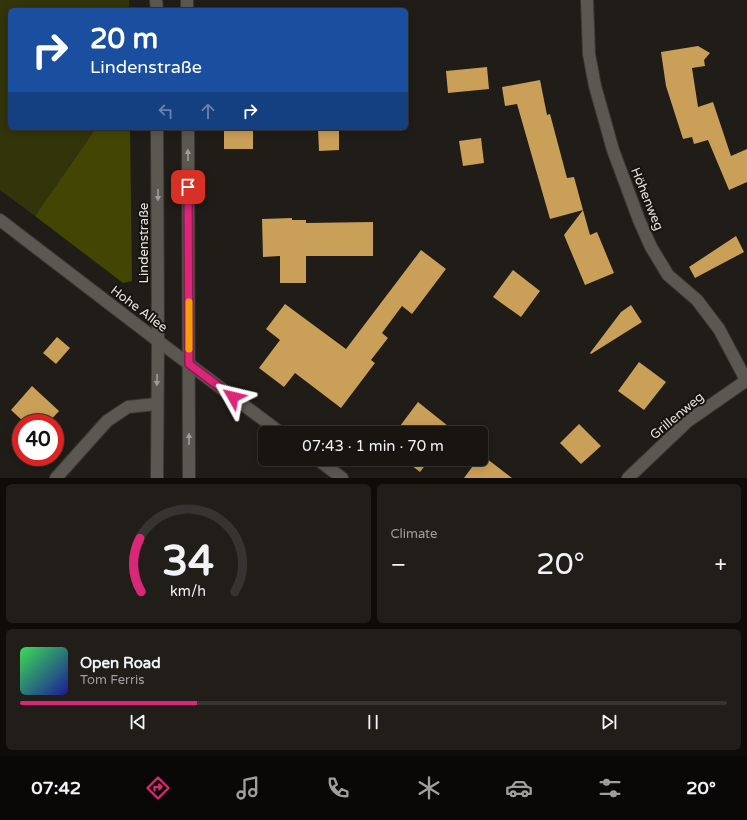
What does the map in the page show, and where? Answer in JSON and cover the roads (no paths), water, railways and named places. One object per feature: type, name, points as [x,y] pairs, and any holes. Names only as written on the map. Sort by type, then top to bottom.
[{"type":"street","name":"Höhenweg","points":[[586,0],[590,54],[595,86],[612,150],[639,220],[651,247],[668,275],[698,300],[719,329],[747,380]]},
{"type":"street","name":"Lindenstraße","points":[[156,478],[158,341],[157,130]]},
{"type":"street","points":[[188,130],[189,478]]},
{"type":"street","name":"Hohe Allee","points":[[0,220],[272,426]]},
{"type":"street","name":"Grillenweg","points":[[628,478],[688,421],[747,380]]},
{"type":"street","points":[[56,478],[107,421],[128,407],[156,404]]},
{"type":"street","points":[[326,466],[342,478]]}]
